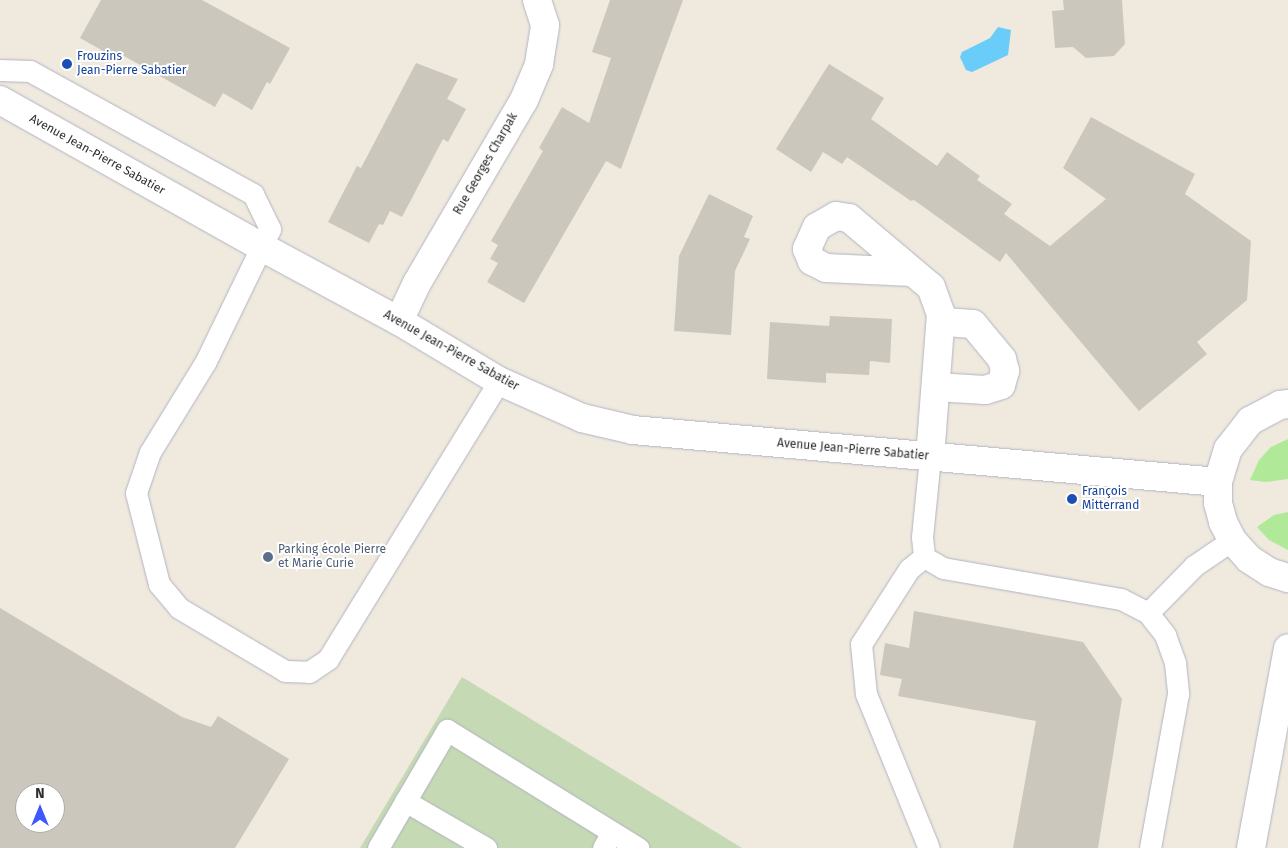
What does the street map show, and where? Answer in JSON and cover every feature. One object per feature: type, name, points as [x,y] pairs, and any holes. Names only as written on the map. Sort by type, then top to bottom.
[{"type":"street","name":"Rue Georges Charpak","points":[[399,321],[417,283],[524,100],[539,64],[545,26],[537,0]]},
{"type":"street","name":"Avenue Jean-Pierre Sabatier","points":[[0,100],[262,247],[399,321],[499,381],[582,418],[633,430],[1218,482]]},
{"type":"street","points":[[912,272],[931,288],[941,314],[930,457]]},
{"type":"street","points":[[936,387],[985,390],[1001,385],[1005,371],[1002,359],[972,324],[941,322]]},
{"type":"street","points":[[1288,404],[1280,405],[1250,422],[1228,449],[1218,482],[1218,503],[1223,522],[1232,540],[1248,559],[1268,572],[1288,578]]},
{"type":"street","points":[[1251,848],[1288,648]]},
{"type":"lane","points":[[0,70],[30,71],[253,194],[270,228],[206,360],[150,452],[136,493],[159,584],[179,608],[285,671],[309,672],[328,659],[499,381]]},
{"type":"lane","points":[[924,557],[922,537],[930,457]]},
{"type":"lane","points":[[1148,613],[1194,566],[1232,540]]},
{"type":"lane","points":[[924,557],[943,568],[1121,599],[1148,613],[1165,635],[1175,663],[1178,694],[1150,848]]},
{"type":"lane","points":[[924,557],[909,569],[861,644],[866,694],[929,848]]},
{"type":"lane","points":[[378,848],[447,730],[607,840],[638,848]]},
{"type":"lane","points":[[405,801],[486,848]]},
{"type":"green space","points":[[1288,439],[1288,479],[1266,482],[1250,480],[1259,460],[1271,447]]},
{"type":"green space","points":[[1288,512],[1288,550],[1269,540],[1257,527],[1274,515]]},
{"type":"green space","points":[[462,677],[742,848],[360,848]]},
{"type":"water","points":[[998,27],[1011,30],[1008,55],[972,72],[966,70],[960,57],[962,52],[990,38]]},
{"type":"building","points":[[101,0],[202,0],[290,48],[270,84],[267,82],[252,110],[223,93],[215,107],[117,52],[114,57],[80,38]]},
{"type":"building","points":[[610,0],[683,0],[621,169],[606,161],[524,303],[487,282],[498,263],[490,259],[498,245],[491,241],[543,151],[539,148],[562,107],[589,123],[611,58],[592,52]]},
{"type":"building","points":[[1063,0],[1122,0],[1125,44],[1114,56],[1086,58],[1073,47],[1055,48],[1052,11],[1064,10]]},
{"type":"building","points":[[416,63],[458,79],[447,99],[466,109],[448,142],[443,139],[402,217],[390,211],[383,225],[379,224],[369,243],[328,222],[357,166],[361,168]]},
{"type":"building","points":[[829,64],[884,98],[871,119],[937,166],[947,152],[980,176],[977,180],[1012,204],[1004,214],[1050,246],[1106,199],[1063,168],[1091,117],[1195,174],[1185,194],[1251,241],[1247,300],[1197,342],[1207,354],[1139,411],[1006,253],[1000,262],[914,200],[911,201],[847,157],[842,164],[823,152],[811,172],[776,149]]},
{"type":"building","points":[[709,194],[753,216],[744,237],[750,239],[735,271],[731,335],[674,331],[679,256]]},
{"type":"building","points":[[830,316],[892,319],[890,363],[870,361],[869,375],[826,373],[826,383],[767,379],[770,322],[829,326]]},
{"type":"building","points":[[0,608],[182,717],[211,727],[218,716],[289,759],[235,848],[0,848]]},
{"type":"building","points":[[914,611],[1083,642],[1122,699],[1098,848],[1013,848],[1036,721],[898,696],[902,679],[880,675],[885,643],[909,648]]},
{"type":"place","name":"Frouzins Jean-Pierre Sabatier","points":[[67,64]]},
{"type":"place","name":"François Mitterrand","points":[[1072,499]]},
{"type":"place","name":"Parking école Pierre et Marie Curie","points":[[268,557]]}]
